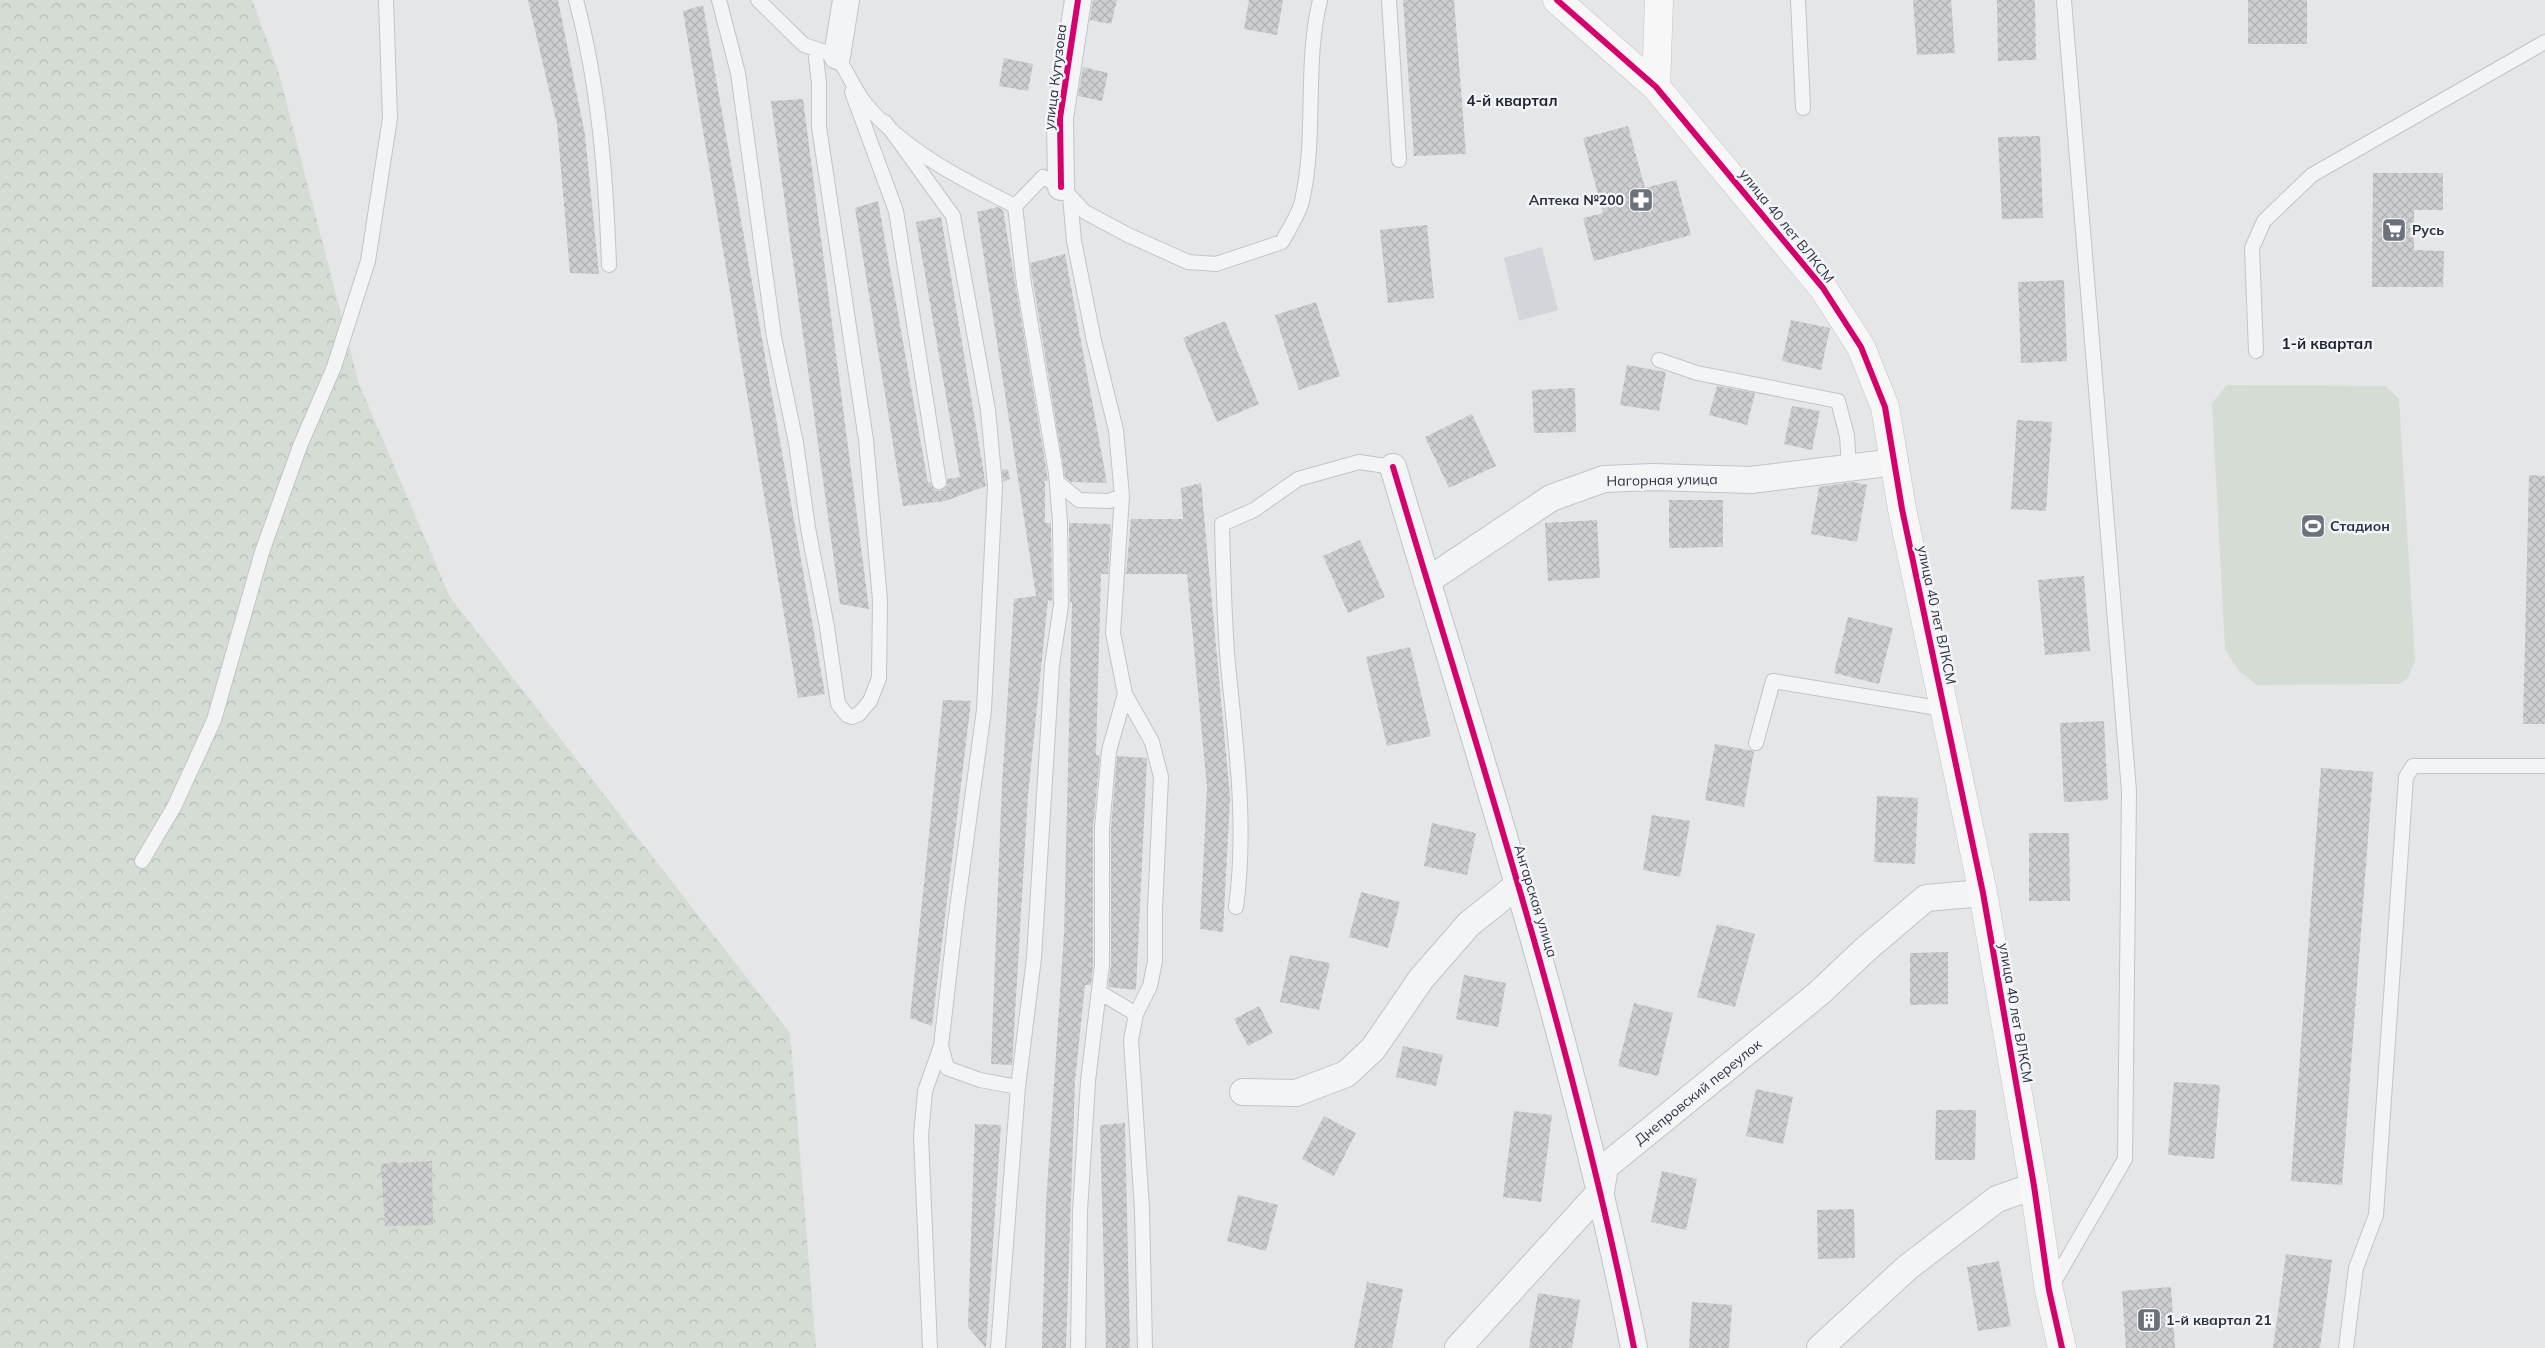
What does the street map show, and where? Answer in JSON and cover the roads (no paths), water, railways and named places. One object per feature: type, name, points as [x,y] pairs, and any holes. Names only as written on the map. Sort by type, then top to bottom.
[{"type":"street","points":[[832,57],[846,0]]},
{"type":"street","name":"улица Кутузова","points":[[1066,191],[1060,118],[1078,0]]},
{"type":"street","name":"улица 40 лет ВЛКСМ","points":[[1557,0],[1656,87],[1823,288],[1856,340],[1885,407],[1894,462],[1983,893],[2034,1186],[2049,1290],[2062,1348]]},
{"type":"street","points":[[1656,87],[1659,0]]},
{"type":"street","name":"Нагорная улица","points":[[1427,581],[1551,498],[1604,479],[1653,477],[1751,480],[1894,462]]},
{"type":"street","name":"Ангарская улица","points":[[1393,467],[1554,1006],[1601,1191],[1634,1348]]},
{"type":"street","points":[[1243,1092],[1296,1093],[1346,1074],[1372,1049],[1421,979],[1469,924],[1518,885]]},
{"type":"street","name":"Днепровский переулок","points":[[1458,1348],[1601,1191],[1606,1167],[1818,994],[1867,948],[1926,898],[1983,893]]},
{"type":"street","points":[[1820,1348],[1915,1261],[1997,1199],[2034,1186]]},
{"type":"lane","points":[[142,861],[174,808],[214,720],[262,552],[300,446],[334,367],[368,261],[390,118],[386,0]]},
{"type":"lane","points":[[576,0],[583,27],[597,108],[607,194],[609,265]]},
{"type":"lane","points":[[720,0],[738,72],[774,337],[796,443],[808,528],[827,627],[838,704],[847,715],[852,717],[859,714],[870,701],[879,678],[880,600],[866,440],[819,127],[819,83],[832,57]]},
{"type":"lane","points":[[758,0],[804,46],[832,57],[864,102],[902,140],[950,172],[1015,206]]},
{"type":"lane","points":[[1015,206],[1043,177],[1066,191],[1085,212],[1128,235],[1188,262],[1216,264],[1282,242],[1302,202],[1310,134],[1313,27],[1320,0]]},
{"type":"lane","points":[[1389,0],[1399,160]]},
{"type":"lane","points":[[1798,0],[1803,108]]},
{"type":"lane","points":[[2049,1290],[2125,1159],[2129,791],[2064,0]]},
{"type":"lane","points":[[2256,351],[2252,248],[2264,221],[2312,175],[2545,42]]},
{"type":"lane","points":[[832,57],[860,117],[896,211],[939,482]]},
{"type":"lane","points":[[885,122],[953,216],[988,410],[995,486],[984,710],[956,916],[941,1046],[925,1091],[921,1136],[930,1348]]},
{"type":"lane","points":[[1066,191],[1094,341],[1116,430],[1122,496],[1113,633],[1125,694],[1152,742],[1161,777],[1154,910],[1155,961],[1150,986],[1136,1014],[1131,1040],[1142,1210],[1145,1348]]},
{"type":"lane","points":[[998,1348],[1018,1087],[1034,958],[1052,666],[1061,605],[1060,522],[1057,482],[1024,284],[1015,206]]},
{"type":"lane","points":[[1659,360],[1696,373],[1838,401],[1847,436],[1849,468]]},
{"type":"lane","points":[[1236,907],[1242,847],[1241,786],[1228,667],[1222,524],[1254,510],[1298,479],[1306,476],[1359,462],[1393,467]]},
{"type":"lane","points":[[1057,482],[1079,500],[1110,501],[1122,496]]},
{"type":"lane","points":[[1756,743],[1772,681],[1944,709]]},
{"type":"lane","points":[[1078,1348],[1080,1211],[1088,1081],[1102,965],[1102,828],[1108,761],[1125,694]]},
{"type":"lane","points":[[2346,1348],[2356,1268],[2376,1215],[2406,777],[2413,766],[2545,766]]},
{"type":"lane","points":[[1099,992],[1136,1014]]},
{"type":"lane","points":[[941,1046],[947,1068],[980,1080],[1018,1087]]},
{"type":"place","name":"Аптека №200","points":[[1641,200]]},
{"type":"place","name":"Русь","points":[[2394,230]]},
{"type":"place","name":"Стадион","points":[[2313,526]]},
{"type":"place","name":"1-й квартал 21","points":[[2149,1320]]},
{"type":"district","name":"4-й квартал","points":[[1512,100]]},
{"type":"district","name":"1-й квартал","points":[[2327,343]]}]
